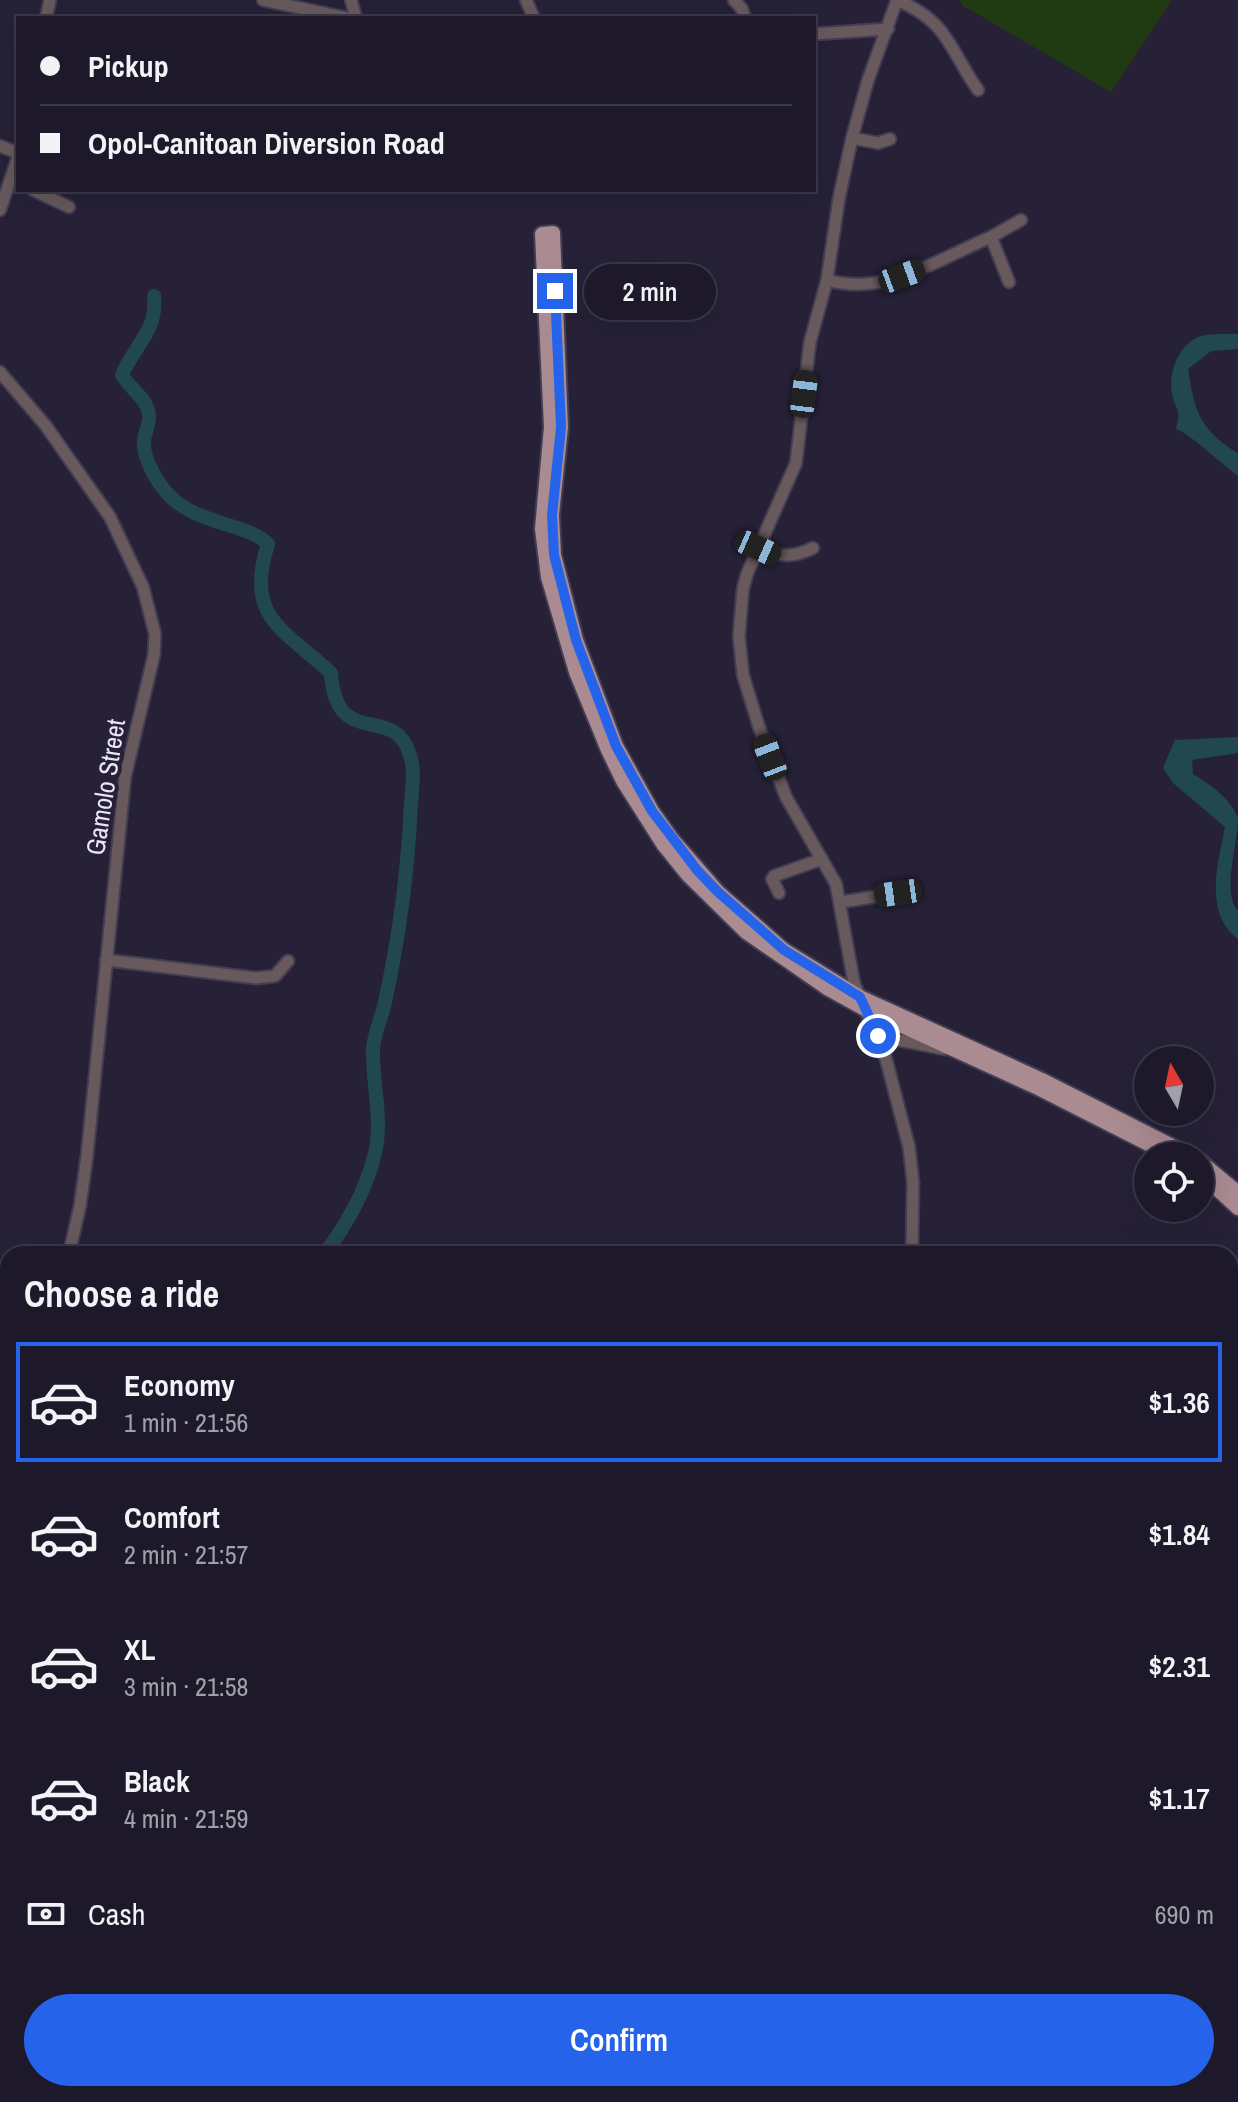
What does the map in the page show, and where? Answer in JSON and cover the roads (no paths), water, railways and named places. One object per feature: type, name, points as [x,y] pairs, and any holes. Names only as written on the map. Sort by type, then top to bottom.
[{"type":"main road","points":[[548,234],[561,427],[552,540],[564,599],[596,694],[616,746],[652,811],[697,870],[784,950],[941,1045],[1038,1088],[1144,1142]]},
{"type":"main road","points":[[941,1045],[1042,1080],[1164,1142]]},
{"type":"main road","points":[[1214,1173],[1238,1193]]},
{"type":"main road","points":[[1214,1186],[1238,1208]]},
{"type":"street","points":[[263,0],[308,14]]},
{"type":"street","points":[[912,1246],[911,1165],[896,1095],[878,1036],[847,989],[841,902],[836,884],[786,797],[743,675],[739,636],[743,589],[796,463],[810,342],[827,280],[852,138],[868,80],[897,0],[919,9],[936,24],[978,90]]},
{"type":"street","points":[[816,34],[888,29]]},
{"type":"street","points":[[852,138],[878,143],[890,139]]},
{"type":"street","points":[[1,204],[14,185]]},
{"type":"street","points":[[37,192],[69,207]]},
{"type":"street","points":[[827,280],[855,286],[882,283],[935,264],[1021,220]]},
{"type":"street","points":[[991,237],[1009,282]]},
{"type":"street","name":"Gamolo Street","points":[[0,372],[46,426],[110,517],[132,558],[153,625],[154,655],[127,763],[87,1156],[71,1246]]},
{"type":"street","points":[[758,548],[784,556],[813,548]]},
{"type":"street","points":[[779,893],[772,879],[774,876],[822,859]]},
{"type":"street","points":[[841,902],[898,893]]},
{"type":"street","points":[[106,960],[256,978],[275,976],[288,961]]},
{"type":"street","points":[[878,1036],[941,1045]]},
{"type":"waterway","points":[[154,296],[149,328],[122,375],[148,409],[144,447],[155,477],[180,505],[249,532],[268,544],[261,589],[265,606],[273,620],[331,673],[335,697],[343,712],[354,719],[392,731],[402,739],[412,761],[408,853],[402,903],[390,978],[373,1049],[377,1144],[360,1195],[330,1246]]}]
